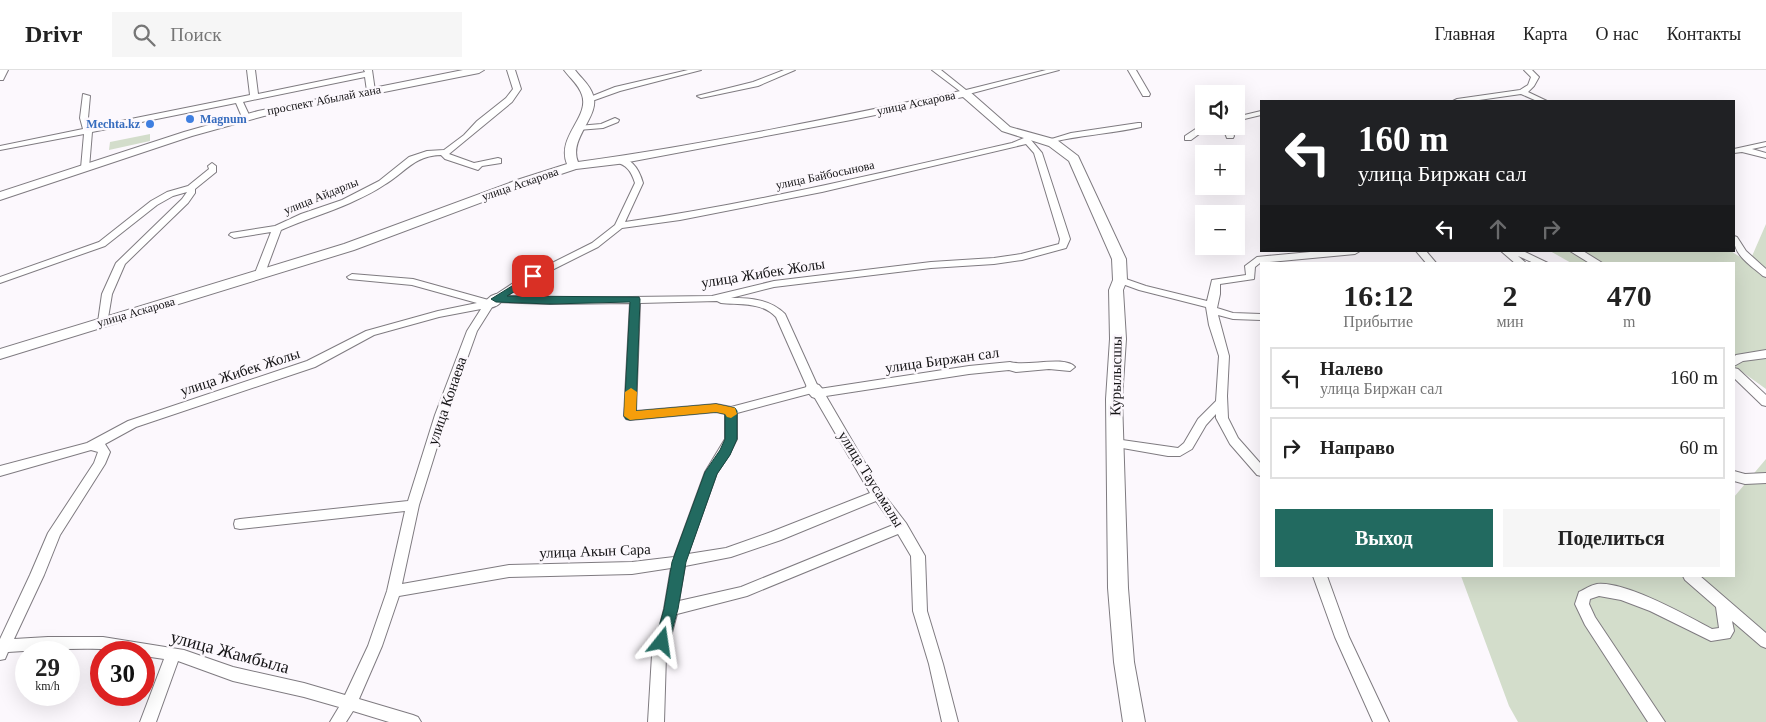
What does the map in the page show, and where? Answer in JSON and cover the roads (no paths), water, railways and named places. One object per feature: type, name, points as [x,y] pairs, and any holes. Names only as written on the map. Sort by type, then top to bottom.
[{"type":"street","points":[[0,78],[4,70]]},
{"type":"street","points":[[251,70],[254,96]]},
{"type":"street","name":"проспект Абылай хана","points":[[0,196],[246,117],[479,70]]},
{"type":"street","name":"улица Айдарлы","points":[[260,273],[277,228],[304,216],[345,202],[371,189],[419,156],[433,152],[446,152],[467,137],[480,123],[510,100],[517,89],[511,70]]},
{"type":"street","points":[[569,70],[583,87],[589,99],[570,152],[571,162],[574,166]]},
{"type":"street","points":[[589,99],[618,89],[697,70]]},
{"type":"street","points":[[701,96],[754,84],[791,70]]},
{"type":"street","points":[[936,70],[1006,129],[1028,137],[1049,141],[1072,135],[1138,126]]},
{"type":"street","name":"улица Аскарова","points":[[0,354],[349,247],[524,182],[574,166],[618,160],[851,118],[965,93],[1055,70]]},
{"type":"street","points":[[1132,70],[1146,94]]},
{"type":"street","points":[[1464,100],[1522,92],[1534,82],[1535,77],[1528,70]]},
{"type":"street","points":[[0,148],[368,72],[371,91]]},
{"type":"street","points":[[1522,92],[1541,100]]},
{"type":"street","points":[[85,168],[88,131],[84,118],[86,96]]},
{"type":"street","points":[[238,100],[246,117]]},
{"type":"street","points":[[1245,117],[1260,113]]},
{"type":"street","points":[[578,128],[603,126],[615,120]]},
{"type":"street","points":[[1188,138],[1195,133]]},
{"type":"street","name":"улица Байбосынова","points":[[619,226],[680,217],[822,189],[980,154],[1028,137]]},
{"type":"street","name":"улица Жибек Жолы","points":[[0,471],[91,446],[132,424],[311,364],[370,333],[492,301],[712,299],[774,284],[931,265],[994,261],[1040,253],[1063,246],[1065,239],[1038,153],[1028,137]]},
{"type":"street","name":"Курылысшы","points":[[1049,141],[1066,151],[1074,159],[1119,260],[1120,280],[1116,290],[1118,339],[1115,362],[1115,443],[1120,614]]},
{"type":"street","points":[[1735,151],[1766,144]]},
{"type":"street","points":[[1744,150],[1766,156]]},
{"type":"street","points":[[446,152],[448,157],[477,166],[498,161]]},
{"type":"street","name":"улица Конаева","points":[[338,722],[349,704],[375,646],[394,592],[414,505],[441,415],[472,331],[492,301],[521,282],[595,245],[619,226],[639,183],[635,170],[625,162],[618,160]]},
{"type":"street","points":[[0,280],[102,244],[154,203],[170,194],[191,188],[213,170],[212,166]]},
{"type":"street","points":[[103,322],[107,294],[121,262],[185,201],[191,193],[191,188]]},
{"type":"street","points":[[234,235],[277,228]]},
{"type":"street","points":[[1735,241],[1742,253],[1766,274]]},
{"type":"street","points":[[1260,471],[1234,441],[1222,418],[1221,402],[1224,356],[1211,307],[1215,294],[1214,284],[1217,280],[1251,277],[1250,266],[1257,260],[1298,260],[1350,252]]},
{"type":"street","points":[[1422,252],[1430,262]]},
{"type":"street","points":[[1507,252],[1520,262]]},
{"type":"street","points":[[1516,252],[1540,262]]},
{"type":"street","points":[[1577,252],[1595,262]]},
{"type":"street","points":[[352,277],[412,282],[492,301]]},
{"type":"street","points":[[1120,280],[1211,307],[1233,316],[1260,317]]},
{"type":"street","name":"улица Биржан сал","points":[[635,299],[630,416],[716,408],[731,411],[816,391],[986,368],[1049,365],[1070,367]]},
{"type":"street","name":"улица Таусамалы","points":[[712,299],[759,304],[777,310],[816,391],[834,418],[878,495],[901,527],[918,556],[920,611],[936,664],[950,722]]},
{"type":"street","points":[[1735,361],[1740,358],[1766,354]]},
{"type":"street","points":[[1735,373],[1766,402]]},
{"type":"street","points":[[1115,443],[1168,452],[1180,452],[1188,446],[1202,422],[1221,402]]},
{"type":"street","points":[[656,722],[659,654],[671,609],[679,562],[711,472],[725,452],[731,439],[731,411]]},
{"type":"street","points":[[2,650],[37,575],[54,533],[99,464],[104,452],[101,447],[91,446]]},
{"type":"street","points":[[1735,476],[1745,479],[1766,478]]},
{"type":"street","name":"улица Акын Сара","points":[[394,592],[509,571],[632,568],[679,562],[746,547],[878,495]]},
{"type":"street","points":[[240,524],[313,516],[365,513],[414,505]]},
{"type":"street","points":[[671,609],[742,592],[806,568],[901,527]]},
{"type":"street","points":[[1320,577],[1342,637],[1382,722]]},
{"type":"street","points":[[1691,577],[1766,642]]},
{"type":"street","points":[[1657,722],[1590,621],[1582,604],[1584,596],[1600,589],[1612,592],[1666,612],[1711,635],[1718,636],[1725,634],[1727,630],[1722,604]]},
{"type":"street","points":[[1120,614],[1124,662],[1134,722]]},
{"type":"street","name":"улица Жамбыла","points":[[2,650],[103,642],[184,656],[232,674],[304,690],[413,722]]},
{"type":"street","points":[[148,722],[173,655]]},
{"type":"place","name":"Magnum","points":[[190,119]]},
{"type":"place","name":"Mechta.kz","points":[[150,124]]}]
